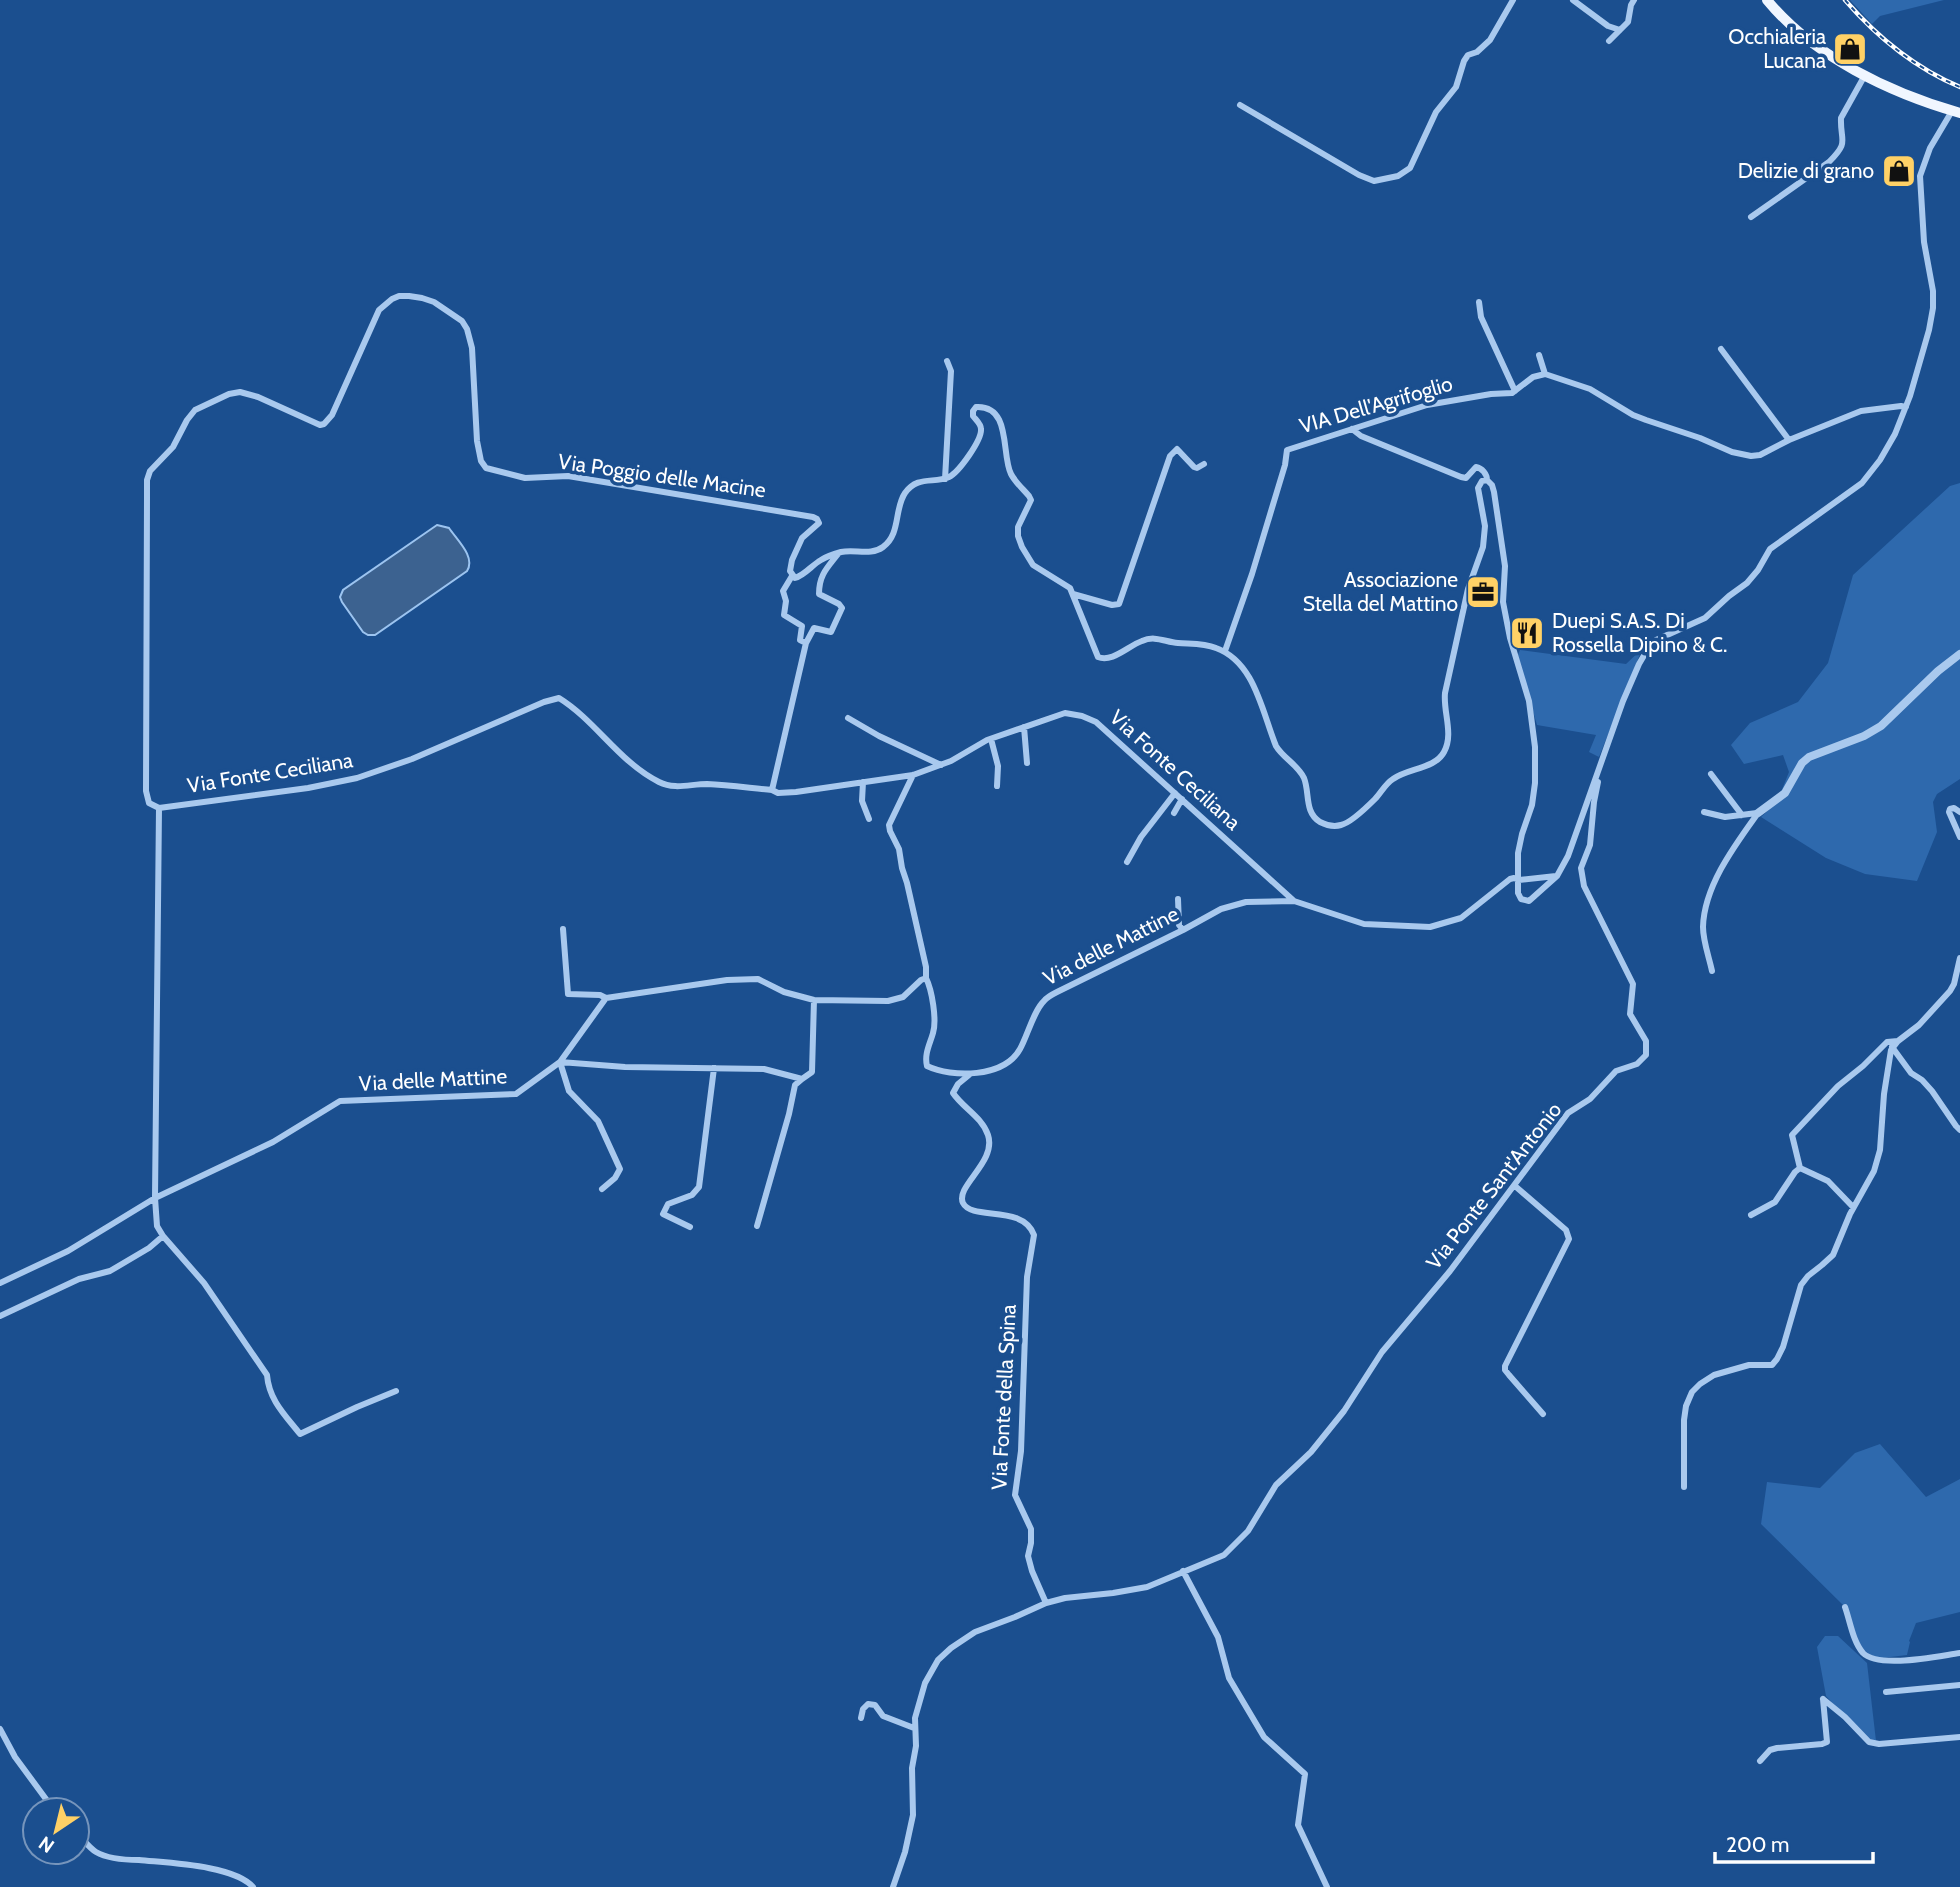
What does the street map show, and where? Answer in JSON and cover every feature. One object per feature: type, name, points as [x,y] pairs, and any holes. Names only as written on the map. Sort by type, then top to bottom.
[{"type":"main road","points":[[1768,0],[1811,43],[1834,59],[1917,99],[1956,112]]},
{"type":"street","points":[[1240,104],[1359,175],[1374,181],[1398,176],[1410,168],[1436,112],[1456,87],[1464,61],[1468,55],[1477,52],[1490,40],[1513,0]]},
{"type":"street","points":[[1573,0],[1608,26],[1620,30]]},
{"type":"street","points":[[1609,41],[1628,22],[1633,0]]},
{"type":"street","points":[[1751,217],[1829,162],[1840,151],[1844,140],[1841,118],[1865,75]]},
{"type":"street","points":[[1352,429],[1361,436],[1461,477],[1466,478],[1476,467],[1479,468],[1492,485],[1503,551],[1503,602],[1534,728],[1535,783],[1532,805],[1519,845],[1518,860],[1519,896],[1529,901],[1557,876],[1568,856],[1623,701],[1648,647],[1656,640],[1705,618],[1747,583],[1770,549],[1862,483],[1885,451],[1906,407],[1926,342],[1933,308],[1933,291],[1924,243],[1920,176],[1930,148],[1956,112]]},
{"type":"street","name":"Via Poggio delle Macine","points":[[159,808],[149,803],[146,791],[147,480],[150,471],[173,447],[195,410],[229,394],[240,392],[258,397],[324,425],[332,415],[379,310],[399,296],[433,302],[462,321],[467,329],[472,348],[477,441],[481,461],[486,468],[525,478],[568,476],[813,517],[819,521],[805,535],[797,549],[790,567],[792,576],[783,591],[786,601],[784,615],[802,626],[800,640],[806,643]]},
{"type":"street","points":[[1479,302],[1481,317],[1515,391]]},
{"type":"street","points":[[1721,349],[1789,440]]},
{"type":"street","points":[[1539,355],[1545,374],[1590,389],[1633,415],[1732,452],[1751,456],[1861,411],[1906,407]]},
{"type":"street","points":[[946,479],[951,371],[947,361]]},
{"type":"street","name":"VIA Dell'Agrifoglio","points":[[1225,652],[1252,574],[1285,466],[1287,450],[1427,405],[1506,394],[1515,391],[1533,377],[1545,374]]},
{"type":"street","points":[[792,576],[797,578],[825,557],[848,551],[873,552],[881,549],[891,539],[900,502],[908,489],[924,480],[946,479],[959,468],[980,438],[981,428],[973,416],[975,409],[987,408],[1001,423],[1010,472],[1030,498],[1030,505],[1018,527],[1022,547],[1033,565],[1067,586],[1073,594],[1095,654],[1101,659],[1108,659],[1138,642],[1153,638],[1175,643],[1207,645],[1225,652],[1245,670],[1276,746],[1304,778],[1313,816],[1331,826],[1341,825],[1373,802],[1390,781],[1435,761],[1446,749],[1448,728],[1445,693],[1468,589],[1483,547],[1485,526],[1478,488],[1482,481],[1487,480]]},
{"type":"street","points":[[1073,594],[1112,605],[1119,604],[1170,456],[1177,449],[1194,467],[1204,464]]},
{"type":"street","points":[[772,790],[806,643],[814,628],[831,632],[842,608],[819,594],[819,582],[839,553]]},
{"type":"street","points":[[1712,971],[1703,929],[1706,905],[1729,852],[1758,813],[1785,793],[1802,763],[1809,757],[1864,736],[1881,726],[1938,671],[1960,654]]},
{"type":"street","name":"Via Fonte Ceciliana","points":[[159,808],[307,788],[357,778],[412,759],[559,698],[572,706],[632,764],[660,783],[681,788],[704,784],[772,790],[778,793],[913,775],[941,765],[991,739],[1065,713],[1096,722],[1294,901]]},
{"type":"street","points":[[848,718],[941,765]]},
{"type":"street","points":[[1024,727],[1027,763]]},
{"type":"street","points":[[991,739],[998,766],[996,786]]},
{"type":"street","name":"Via Ponte Sant'Antonio","points":[[1046,1603],[1147,1587],[1224,1555],[1248,1531],[1276,1485],[1311,1452],[1344,1411],[1382,1352],[1450,1271],[1568,1113],[1590,1099],[1616,1071],[1637,1064],[1646,1055],[1646,1041],[1630,1014],[1633,984],[1584,886],[1581,868],[1590,845],[1599,773]]},
{"type":"street","points":[[1711,774],[1742,815]]},
{"type":"street","points":[[564,929],[568,995],[600,995],[606,998],[758,979],[784,992],[814,1000],[888,1001],[903,997],[926,978],[926,967],[899,849],[889,825],[913,775]]},
{"type":"street","points":[[863,782],[862,801],[869,819]]},
{"type":"street","points":[[1127,862],[1175,793]]},
{"type":"street","points":[[1174,813],[1182,799]]},
{"type":"street","points":[[159,808],[155,1198],[157,1226],[163,1237],[204,1283],[267,1375],[274,1403],[300,1434],[356,1406],[396,1391]]},
{"type":"street","points":[[1960,812],[1954,808],[1949,812],[1960,837]]},
{"type":"street","points":[[1704,812],[1725,817],[1758,813]]},
{"type":"street","name":"Via delle Mattine","points":[[926,978],[935,1030],[925,1058],[927,1066],[939,1072],[970,1075],[1003,1065],[1019,1052],[1043,1001],[1221,909],[1246,902],[1294,901],[1364,924],[1430,927],[1461,918],[1510,879],[1519,881],[1557,876]]},
{"type":"street","points":[[1178,899],[1179,925],[1183,930]]},
{"type":"street","points":[[1684,1487],[1684,1420],[1692,1392],[1714,1375],[1749,1365],[1769,1366],[1775,1363],[1783,1347],[1801,1285],[1833,1255],[1853,1207],[1877,1164],[1892,1047],[1919,1025],[1953,987],[1960,958]]},
{"type":"street","name":"Via delle Mattine","points":[[0,1283],[68,1251],[155,1198],[273,1142],[340,1101],[516,1094],[560,1062],[606,998]]},
{"type":"street","points":[[757,1226],[795,1086],[811,1072],[814,1000]]},
{"type":"street","points":[[1800,1168],[1792,1135],[1838,1086],[1887,1042],[1898,1041]]},
{"type":"street","points":[[1892,1047],[1911,1073],[1932,1091],[1960,1130]]},
{"type":"street","points":[[602,1189],[615,1178],[620,1168],[598,1121],[569,1090],[560,1062],[764,1069],[803,1079]]},
{"type":"street","points":[[690,1227],[663,1214],[668,1205],[692,1195],[699,1188],[714,1068]]},
{"type":"street","name":"Via Fonte della Spina","points":[[970,1075],[958,1084],[953,1093],[982,1123],[989,1136],[989,1149],[985,1161],[962,1193],[962,1202],[968,1209],[1016,1217],[1027,1223],[1034,1235],[1027,1278],[1021,1451],[1015,1495],[1031,1529],[1028,1556],[1046,1603]]},
{"type":"street","points":[[1800,1168],[1828,1181],[1853,1207]]},
{"type":"street","points":[[1751,1216],[1775,1202],[1800,1168]]},
{"type":"street","points":[[1515,1186],[1558,1222],[1568,1234],[1566,1245],[1505,1366],[1505,1370],[1543,1414]]},
{"type":"street","points":[[0,1316],[79,1279],[110,1271],[163,1237]]},
{"type":"street","points":[[1183,1571],[1218,1637],[1229,1678],[1264,1737],[1305,1774],[1298,1825],[1327,1887]]},
{"type":"street","points":[[893,1887],[905,1852],[913,1815],[912,1768],[918,1704],[933,1668],[945,1653],[975,1632],[1046,1603]]},
{"type":"street","points":[[1845,1607],[1857,1643],[1864,1654],[1874,1659],[1911,1659],[1960,1653]]},
{"type":"street","points":[[1886,1692],[1960,1685]]},
{"type":"street","points":[[1760,1760],[1777,1748],[1827,1742],[1824,1699],[1869,1742],[1879,1744],[1960,1737]]},
{"type":"street","points":[[861,1718],[863,1709],[868,1704],[876,1705],[883,1717],[914,1728]]},
{"type":"street","points":[[0,1729],[15,1757],[44,1796]]},
{"type":"street","points":[[91,1847],[96,1852],[121,1859],[225,1871],[253,1887]]},
{"type":"shaded area","points":[[1850,0],[1944,0],[1880,16],[1872,24]]},
{"type":"shaded area","points":[[1960,483],[1960,779],[1937,794],[1933,802],[1937,832],[1917,881],[1865,874],[1826,858],[1761,817],[1777,802],[1789,772],[1783,755],[1744,764],[1731,745],[1750,723],[1798,702],[1828,663],[1853,575],[1950,486]]},
{"type":"shaded area","points":[[437,525],[449,528],[464,549],[469,560],[467,571],[375,635],[363,632],[342,602],[340,597],[343,590]]},
{"type":"shaded area","points":[[1642,649],[1599,757],[1589,752],[1596,735],[1537,725],[1517,657],[1520,650],[1626,664]]},
{"type":"shaded area","points":[[1880,1444],[1926,1497],[1960,1479],[1960,1612],[1916,1623],[1907,1655],[1874,1659],[1864,1654],[1845,1607],[1761,1524],[1767,1482],[1820,1488],[1855,1453]]},
{"type":"shaded area","points":[[1825,1636],[1838,1636],[1867,1663],[1876,1741],[1866,1740],[1826,1696],[1817,1647]]},
{"type":"railway","points":[[1845,0],[1870,27],[1912,61],[1960,87]]},
{"type":"place","name":"Occhialeria Lucana","points":[[1850,49]]},
{"type":"place","name":"Delizie di grano","points":[[1899,171]]},
{"type":"place","name":"Associazione Stella del Mattino","points":[[1483,592]]},
{"type":"place","name":"Duepi S.A.S. Di Rossella Dipino & C.","points":[[1527,633]]}]
